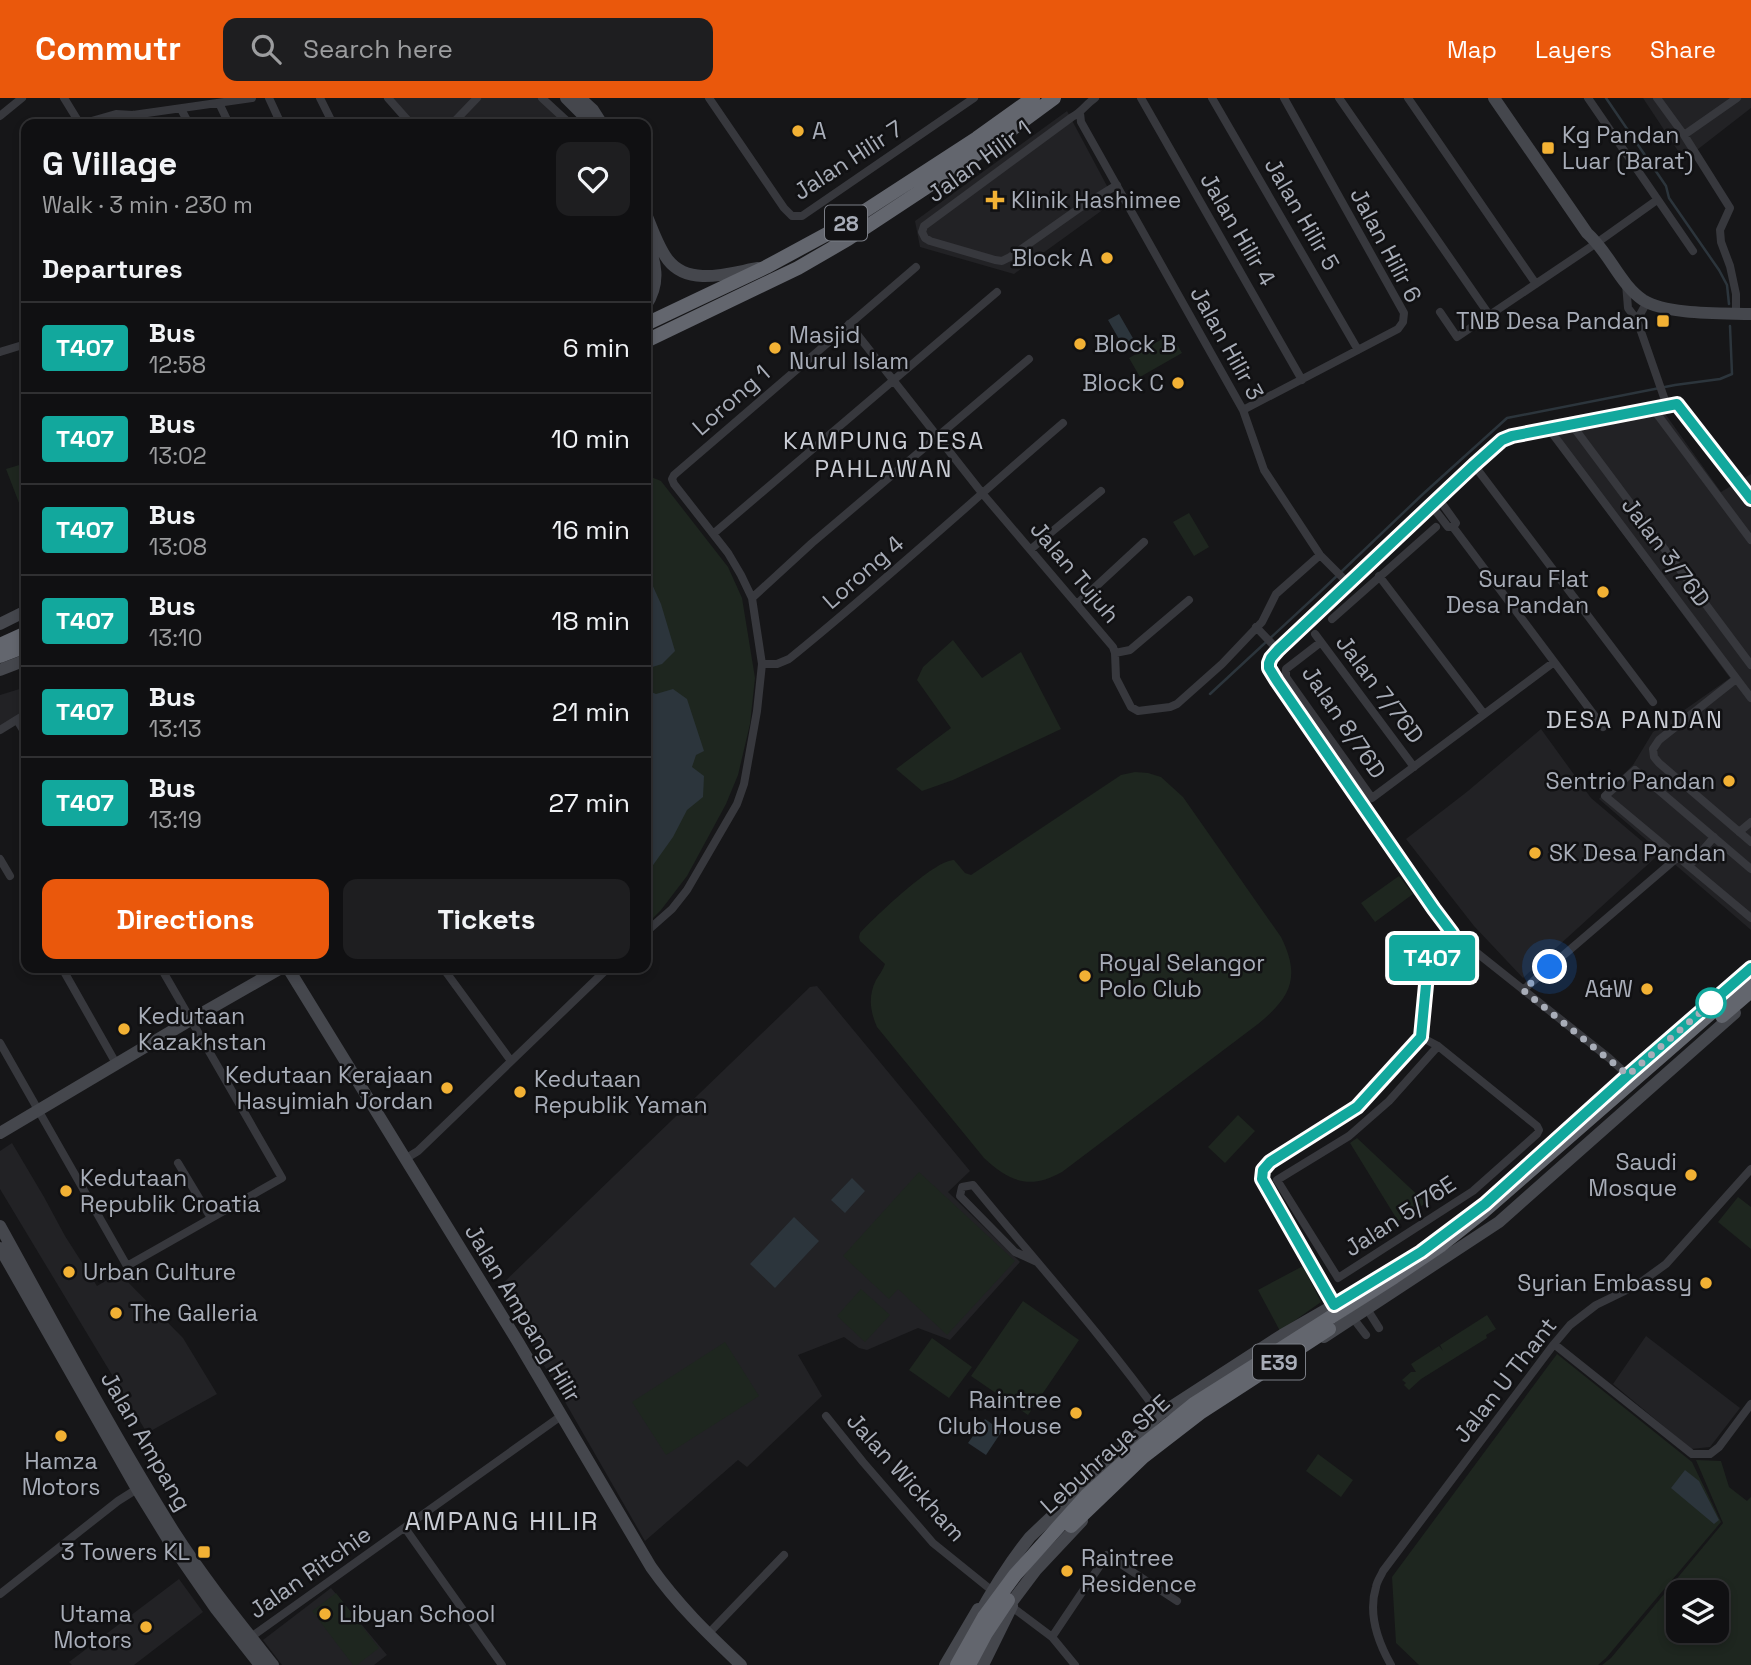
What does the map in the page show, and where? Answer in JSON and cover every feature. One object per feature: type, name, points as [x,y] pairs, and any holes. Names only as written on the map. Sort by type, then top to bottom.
[{"type":"highway","name":"28","points":[[651,322],[801,250],[977,138],[1037,103],[1054,98]]},
{"type":"highway","name":"28","points":[[651,339],[798,268],[838,245],[986,148],[1037,103]]},
{"type":"highway","points":[[0,645],[21,635]]},
{"type":"highway","points":[[0,656],[21,648]]},
{"type":"highway","name":"Lebuhraya SPE","points":[[954,1665],[1015,1575],[1087,1495],[1137,1450],[1194,1404],[1440,1246],[1483,1212],[1751,980]]},
{"type":"highway","name":"Lebuhraya SPE","points":[[969,1665],[986,1633],[1049,1548],[1143,1457],[1200,1413],[1446,1253],[1751,991]]},
{"type":"street","points":[[0,116],[22,98]]},
{"type":"street","points":[[64,98],[78,119]]},
{"type":"street","points":[[98,119],[116,114],[133,115],[252,98]]},
{"type":"street","points":[[269,98],[279,119]]},
{"type":"street","points":[[320,98],[330,119]]},
{"type":"street","points":[[387,98],[407,119]]},
{"type":"street","points":[[457,119],[477,98]]},
{"type":"street","points":[[542,98],[565,119]]},
{"type":"street","points":[[566,98],[588,119]]},
{"type":"street","points":[[580,98],[593,110],[593,119]]},
{"type":"street","name":"Jalan Hilir 7","points":[[709,98],[783,208],[792,216],[802,216],[974,98]]},
{"type":"street","name":"Jalan Hilir 1","points":[[1095,98],[1086,104],[1080,113],[924,226],[922,232],[930,241],[1002,261],[1117,185]]},
{"type":"street","name":"Jalan Hilir 4","points":[[1141,98],[1302,380]]},
{"type":"street","name":"Jalan Hilir 5","points":[[1212,98],[1358,350]]},
{"type":"street","name":"Jalan Hilir 6","points":[[1243,410],[1398,330],[1403,322],[1404,313],[1284,98]]},
{"type":"street","points":[[1339,98],[1490,316]]},
{"type":"street","points":[[1408,98],[1536,284]]},
{"type":"street","points":[[1494,98],[1587,233],[1598,242]]},
{"type":"street","points":[[1504,98],[1594,229],[1598,242],[1626,284],[1636,295],[1647,302],[1678,310],[1751,314]]},
{"type":"street","points":[[1588,98],[1693,251]]},
{"type":"street","points":[[1657,98],[1730,208],[1720,230],[1736,294],[1736,314]]},
{"type":"street","points":[[1684,135],[1737,98]]},
{"type":"street","points":[[219,103],[227,119]]},
{"type":"street","points":[[181,109],[186,119]]},
{"type":"street","name":"Jalan Hilir 3","points":[[1080,113],[1081,122],[1243,410],[1264,470],[1320,555],[1345,580]]},
{"type":"street","points":[[126,119],[133,115]]},
{"type":"street","points":[[133,115],[135,119]]},
{"type":"street","points":[[1440,312],[1457,337],[1657,200]]},
{"type":"street","points":[[651,225],[666,258],[674,267],[685,273],[710,276],[766,267]]},
{"type":"street","points":[[651,250],[656,279],[651,296]]},
{"type":"street","name":"Lorong 1","points":[[712,534],[672,479],[916,267]]},
{"type":"street","points":[[1626,284],[1628,307],[1637,320],[1667,406]]},
{"type":"street","points":[[651,928],[672,909],[687,890],[737,804],[744,784],[755,723],[762,664],[752,598],[728,554],[712,534],[997,292]]},
{"type":"street","points":[[1637,320],[1647,302]]},
{"type":"street","name":"Jalan Tujuh","points":[[849,324],[982,493],[1112,647],[1115,653],[1116,678],[1131,707],[1138,711],[1170,707],[1183,700],[1259,630]]},
{"type":"street","points":[[0,352],[21,346]]},
{"type":"street","points":[[752,598],[1029,359]]},
{"type":"street","points":[[1685,1058],[1645,1088],[1452,933],[1277,681],[1269,663],[1278,650],[1345,580],[1502,440],[1512,436],[1677,404],[1751,499]]},
{"type":"street","points":[[1654,410],[1751,540]]},
{"type":"street","name":"Lorong 4","points":[[762,664],[777,664],[789,659],[895,571],[1063,423]]},
{"type":"street","points":[[1572,425],[1751,665]]},
{"type":"street","name":"Jalan 3/76D","points":[[1549,429],[1751,698]]},
{"type":"street","points":[[1474,465],[1653,702]]},
{"type":"street","points":[[1742,487],[1751,481]]},
{"type":"street","points":[[1031,549],[1101,491]]},
{"type":"street","points":[[1434,501],[1456,523],[1453,527],[1603,727]]},
{"type":"street","points":[[1332,619],[1436,527]]},
{"type":"street","points":[[1077,604],[1143,542]]},
{"type":"street","points":[[1278,650],[1259,630],[1266,614],[1276,594],[1320,555]]},
{"type":"street","points":[[1379,576],[1484,714]]},
{"type":"street","points":[[1115,653],[1130,650],[1189,600]]},
{"type":"street","points":[[0,624],[21,614]]},
{"type":"street","name":"Jalan 7/76D","points":[[1315,634],[1414,766]]},
{"type":"street","name":"Jalan 8/76D","points":[[1321,642],[1286,669],[1286,677],[1372,798],[1414,766]]},
{"type":"street","points":[[0,670],[21,662]]},
{"type":"street","points":[[1414,766],[1554,662]]},
{"type":"street","points":[[1736,678],[1659,740],[1653,749],[1654,757],[1659,763],[1751,842]]},
{"type":"street","points":[[0,730],[21,717]]},
{"type":"street","points":[[17,720],[21,727]]},
{"type":"street","points":[[1751,869],[1634,770],[1605,796],[1751,918]]},
{"type":"street","points":[[1739,832],[1751,822]]},
{"type":"street","points":[[1689,866],[1714,837]]},
{"type":"street","points":[[1523,990],[1678,857]]},
{"type":"street","points":[[0,859],[10,876]]},
{"type":"street","points":[[1334,1305],[1262,1179],[1263,1170],[1270,1162],[1357,1107],[1421,1037],[1428,964],[1452,933]]},
{"type":"street","points":[[1635,1081],[1751,968]]},
{"type":"street","points":[[65,973],[117,1065]]},
{"type":"street","points":[[0,1043],[127,1266],[282,1178],[164,973]]},
{"type":"street","points":[[0,1133],[272,973]]},
{"type":"street","name":"Jalan Ampang Hilir","points":[[291,973],[518,1342],[657,1575],[675,1600],[741,1665]]},
{"type":"street","points":[[447,973],[511,1061]]},
{"type":"street","points":[[405,1158],[418,1151],[602,973]]},
{"type":"street","points":[[945,1665],[1012,1558],[1030,1537],[1160,1414],[1282,1335],[1421,1252],[1485,1204],[1635,1081],[1751,980]]},
{"type":"street","points":[[984,1665],[1013,1603],[1035,1570],[1101,1501],[1175,1436],[1499,1222],[1751,999]]},
{"type":"street","points":[[1421,1037],[1438,1046]]},
{"type":"street","name":"Jalan 5/76E","points":[[1438,1046],[1539,1130],[1474,1191],[1340,1278],[1335,1276],[1277,1181],[1349,1136],[1389,1101],[1438,1046]]},
{"type":"street","points":[[1612,1122],[1638,1096],[1635,1081]]},
{"type":"street","points":[[178,1163],[211,1219]]},
{"type":"street","name":"Jalan U Thant","points":[[1391,1665],[1384,1653],[1373,1612],[1376,1587],[1383,1571],[1570,1325],[1607,1298],[1637,1285],[1666,1264],[1751,1169]]},
{"type":"street","points":[[1035,1261],[1014,1252],[960,1196],[962,1187],[973,1185],[1139,1385],[1175,1436]]},
{"type":"street","name":"Jalan Ampang","points":[[0,1226],[169,1524],[194,1562],[273,1665]]},
{"type":"street","name":"Jalan Ampang","points":[[0,1248],[137,1489],[216,1609],[260,1665]]},
{"type":"street","points":[[1367,1308],[1379,1328]]},
{"type":"street","points":[[1353,1318],[1366,1335]]},
{"type":"street","points":[[1554,1344],[1692,1454],[1710,1454],[1719,1447],[1751,1404]]},
{"type":"street","name":"Jalan Ritchie","points":[[251,1637],[561,1416]]},
{"type":"street","name":"Jalan Wickham","points":[[826,1416],[933,1543],[993,1586]]},
{"type":"street","points":[[0,1594],[137,1489]]},
{"type":"street","points":[[405,1528],[502,1665]]},
{"type":"street","points":[[708,1634],[784,1555]]},
{"type":"street","points":[[1052,1637],[1107,1555],[1177,1601]]},
{"type":"street","points":[[954,1665],[993,1586]]},
{"type":"street","points":[[1013,1603],[1052,1637],[1075,1665]]},
{"type":"street","points":[[975,1665],[1008,1606],[1013,1603]]},
{"type":"shaded area","points":[[391,98],[538,98],[561,119],[410,119]]},
{"type":"shaded area","points":[[1643,98],[1751,98],[1751,108],[1684,160]]},
{"type":"shaded area","points":[[1067,111],[1115,201],[1014,274],[920,247],[915,221]]},
{"type":"shaded area","points":[[1119,314],[1134,340],[1123,346],[1108,320]]},
{"type":"shaded area","points":[[1171,334],[1182,353],[1140,377],[1129,358]]},
{"type":"shaded area","points":[[1656,401],[1721,492],[1751,474],[1751,930],[1599,799],[1633,765],[1653,732],[1730,678],[1540,422]]},
{"type":"shaded area","points":[[21,464],[21,508],[6,469]]},
{"type":"shaded area","points":[[651,477],[661,481],[728,567],[742,598],[755,678],[750,724],[738,775],[726,804],[687,876],[651,920]]},
{"type":"shaded area","points":[[1189,513],[1209,547],[1194,556],[1173,522]]},
{"type":"shaded area","points":[[651,582],[661,604],[675,651],[662,664],[651,667]]},
{"type":"shaded area","points":[[953,640],[982,678],[1021,652],[1061,729],[953,780],[922,791],[896,769],[951,728],[917,680],[923,667]]},
{"type":"shaded area","points":[[21,689],[21,714],[0,726],[0,695]]},
{"type":"shaded area","points":[[673,689],[687,699],[704,751],[696,755],[692,767],[704,776],[703,797],[687,810],[673,837],[651,868],[651,692],[656,694]]},
{"type":"shaded area","name":"SK Desa Pandan","points":[[1541,729],[1591,798],[1650,848],[1656,857],[1523,978],[1474,926],[1406,839]]},
{"type":"shaded area","name":"Royal Selangor Polo Club","points":[[1135,772],[1161,777],[1183,797],[1281,937],[1290,964],[1289,985],[1278,1005],[1258,1024],[1062,1172],[1040,1181],[1021,1181],[1003,1173],[984,1158],[877,1027],[871,1009],[871,998],[873,986],[885,964],[860,941],[860,933],[905,890],[933,869],[954,860],[965,873],[971,875],[1121,775]]},
{"type":"shaded area","points":[[1399,876],[1413,894],[1375,922],[1361,903]]},
{"type":"shaded area","points":[[817,986],[970,1171],[948,1192],[1020,1262],[950,1340],[918,1328],[867,1350],[859,1348],[844,1337],[798,1355],[822,1396],[747,1467],[738,1460],[645,1541],[499,1287],[810,987]]},
{"type":"shaded area","points":[[1238,1115],[1255,1131],[1225,1163],[1208,1147]]},
{"type":"shaded area","points":[[1357,1138],[1426,1203],[1398,1221],[1350,1143]]},
{"type":"shaded area","points":[[12,1143],[97,1286],[119,1273],[183,1338],[217,1394],[147,1433],[0,1189],[0,1151]]},
{"type":"shaded area","points":[[919,1172],[1015,1261],[947,1335],[898,1289],[889,1299],[843,1256]]},
{"type":"shaded area","points":[[852,1178],[865,1191],[845,1213],[831,1200]]},
{"type":"shaded area","points":[[1738,1197],[1751,1207],[1751,1249],[1718,1222]]},
{"type":"shaded area","points":[[794,1217],[819,1241],[775,1288],[750,1264]]},
{"type":"shaded area","points":[[1303,1266],[1321,1302],[1280,1331],[1258,1290]]},
{"type":"shaded area","points":[[861,1289],[890,1315],[865,1342],[837,1316]]},
{"type":"shaded area","points":[[1023,1301],[1079,1340],[1028,1415],[971,1376]]},
{"type":"shaded area","points":[[1487,1315],[1496,1329],[1486,1335],[1487,1338],[1421,1379],[1409,1390],[1404,1385],[1406,1383],[1402,1380],[1411,1372],[1416,1372],[1411,1364],[1439,1346],[1443,1351],[1440,1345]]},
{"type":"shaded area","points":[[1646,1336],[1740,1408],[1710,1447],[1691,1449],[1613,1384]]},
{"type":"shaded area","points":[[932,1338],[972,1367],[949,1398],[909,1370]]},
{"type":"shaded area","points":[[725,1342],[759,1396],[666,1455],[632,1402]]},
{"type":"shaded area","points":[[1557,1354],[1692,1462],[1721,1522],[1672,1580],[1666,1580],[1666,1587],[1598,1665],[1419,1665],[1396,1643],[1392,1577]]},
{"type":"shaded area","points":[[985,1419],[1002,1431],[986,1455],[968,1443]]},
{"type":"shaded area","points":[[1318,1454],[1353,1480],[1341,1497],[1306,1471]]},
{"type":"shaded area","points":[[1696,1460],[1721,1461],[1729,1487],[1747,1501],[1751,1497],[1751,1665],[1602,1665],[1611,1658],[1666,1592],[1666,1643],[1729,1643],[1729,1580],[1676,1580],[1723,1523]]},
{"type":"shaded area","points":[[1685,1470],[1699,1481],[1719,1520],[1714,1524],[1671,1488]]},
{"type":"shaded area","name":"Utama Motors","points":[[179,1579],[203,1612],[134,1665],[72,1665],[69,1662]]},
{"type":"shaded area","name":"Libyan School","points":[[331,1588],[387,1655],[374,1665],[282,1665],[263,1640]]},
{"type":"shaded area","points":[[336,1593],[379,1648],[357,1665],[353,1665],[312,1611]]},
{"type":"waterway","points":[[1606,98],[1666,186],[1669,198],[1719,270],[1727,285],[1729,304]]},
{"type":"waterway","points":[[1210,694],[1507,418],[1675,385],[1720,379],[1732,374],[1730,326]]},
{"type":"bus line","name":"T407","points":[[1751,499],[1677,404],[1512,436],[1502,440],[1474,465],[1271,658],[1269,668],[1277,681],[1452,933],[1428,964],[1421,1037],[1357,1107],[1270,1162],[1263,1170],[1262,1179],[1334,1305],[1421,1252],[1485,1204],[1751,968]]},
{"type":"place","name":"A","points":[[798,131]]},
{"type":"place","name":"Kg Pandan Luar (Barat)","points":[[1548,148]]},
{"type":"place","name":"Klinik Hashimee","points":[[995,200]]},
{"type":"place","name":"Block A","points":[[1107,258]]},
{"type":"place","name":"TNB Desa Pandan","points":[[1663,321]]},
{"type":"place","name":"Block B","points":[[1080,344]]},
{"type":"place","name":"Masjid Nurul Islam","points":[[775,348]]},
{"type":"place","name":"Block C","points":[[1178,383]]},
{"type":"place","name":"Surau Flat Desa Pandan","points":[[1603,592]]},
{"type":"place","name":"Sentrio Pandan","points":[[1729,781]]},
{"type":"place","name":"SK Desa Pandan","points":[[1535,853]]},
{"type":"place","name":"Royal Selangor Polo Club","points":[[1085,976]]},
{"type":"place","name":"A&W","points":[[1647,989]]},
{"type":"place","name":"Kedutaan Kazakhstan","points":[[124,1029]]},
{"type":"place","name":"Kedutaan Kerajaan Hasyimiah Jordan","points":[[447,1088]]},
{"type":"place","name":"Kedutaan Republik Yaman","points":[[520,1092]]},
{"type":"place","name":"Saudi Mosque","points":[[1691,1175]]},
{"type":"place","name":"Kedutaan Republik Croatia","points":[[66,1191]]},
{"type":"place","name":"Urban Culture","points":[[69,1272]]},
{"type":"place","name":"Syrian Embassy","points":[[1706,1283]]},
{"type":"place","name":"The Galleria","points":[[116,1313]]},
{"type":"place","name":"Raintree Club House","points":[[1076,1413]]},
{"type":"place","name":"Hamza Motors","points":[[61,1436]]},
{"type":"place","name":"3 Towers KL","points":[[204,1552]]},
{"type":"place","name":"Raintree Residence","points":[[1067,1571]]},
{"type":"place","name":"Libyan School","points":[[325,1614]]},
{"type":"place","name":"Utama Motors","points":[[146,1627]]},
{"type":"district","name":"KAMPUNG DESA PAHLAWAN","points":[[884,454]]},
{"type":"district","name":"DESA PANDAN","points":[[1635,719]]},
{"type":"district","name":"AMPANG HILIR","points":[[502,1521]]},
{"type":"route","points":[[1550,967],[1523,990],[1628,1075],[1711,1003]]}]
